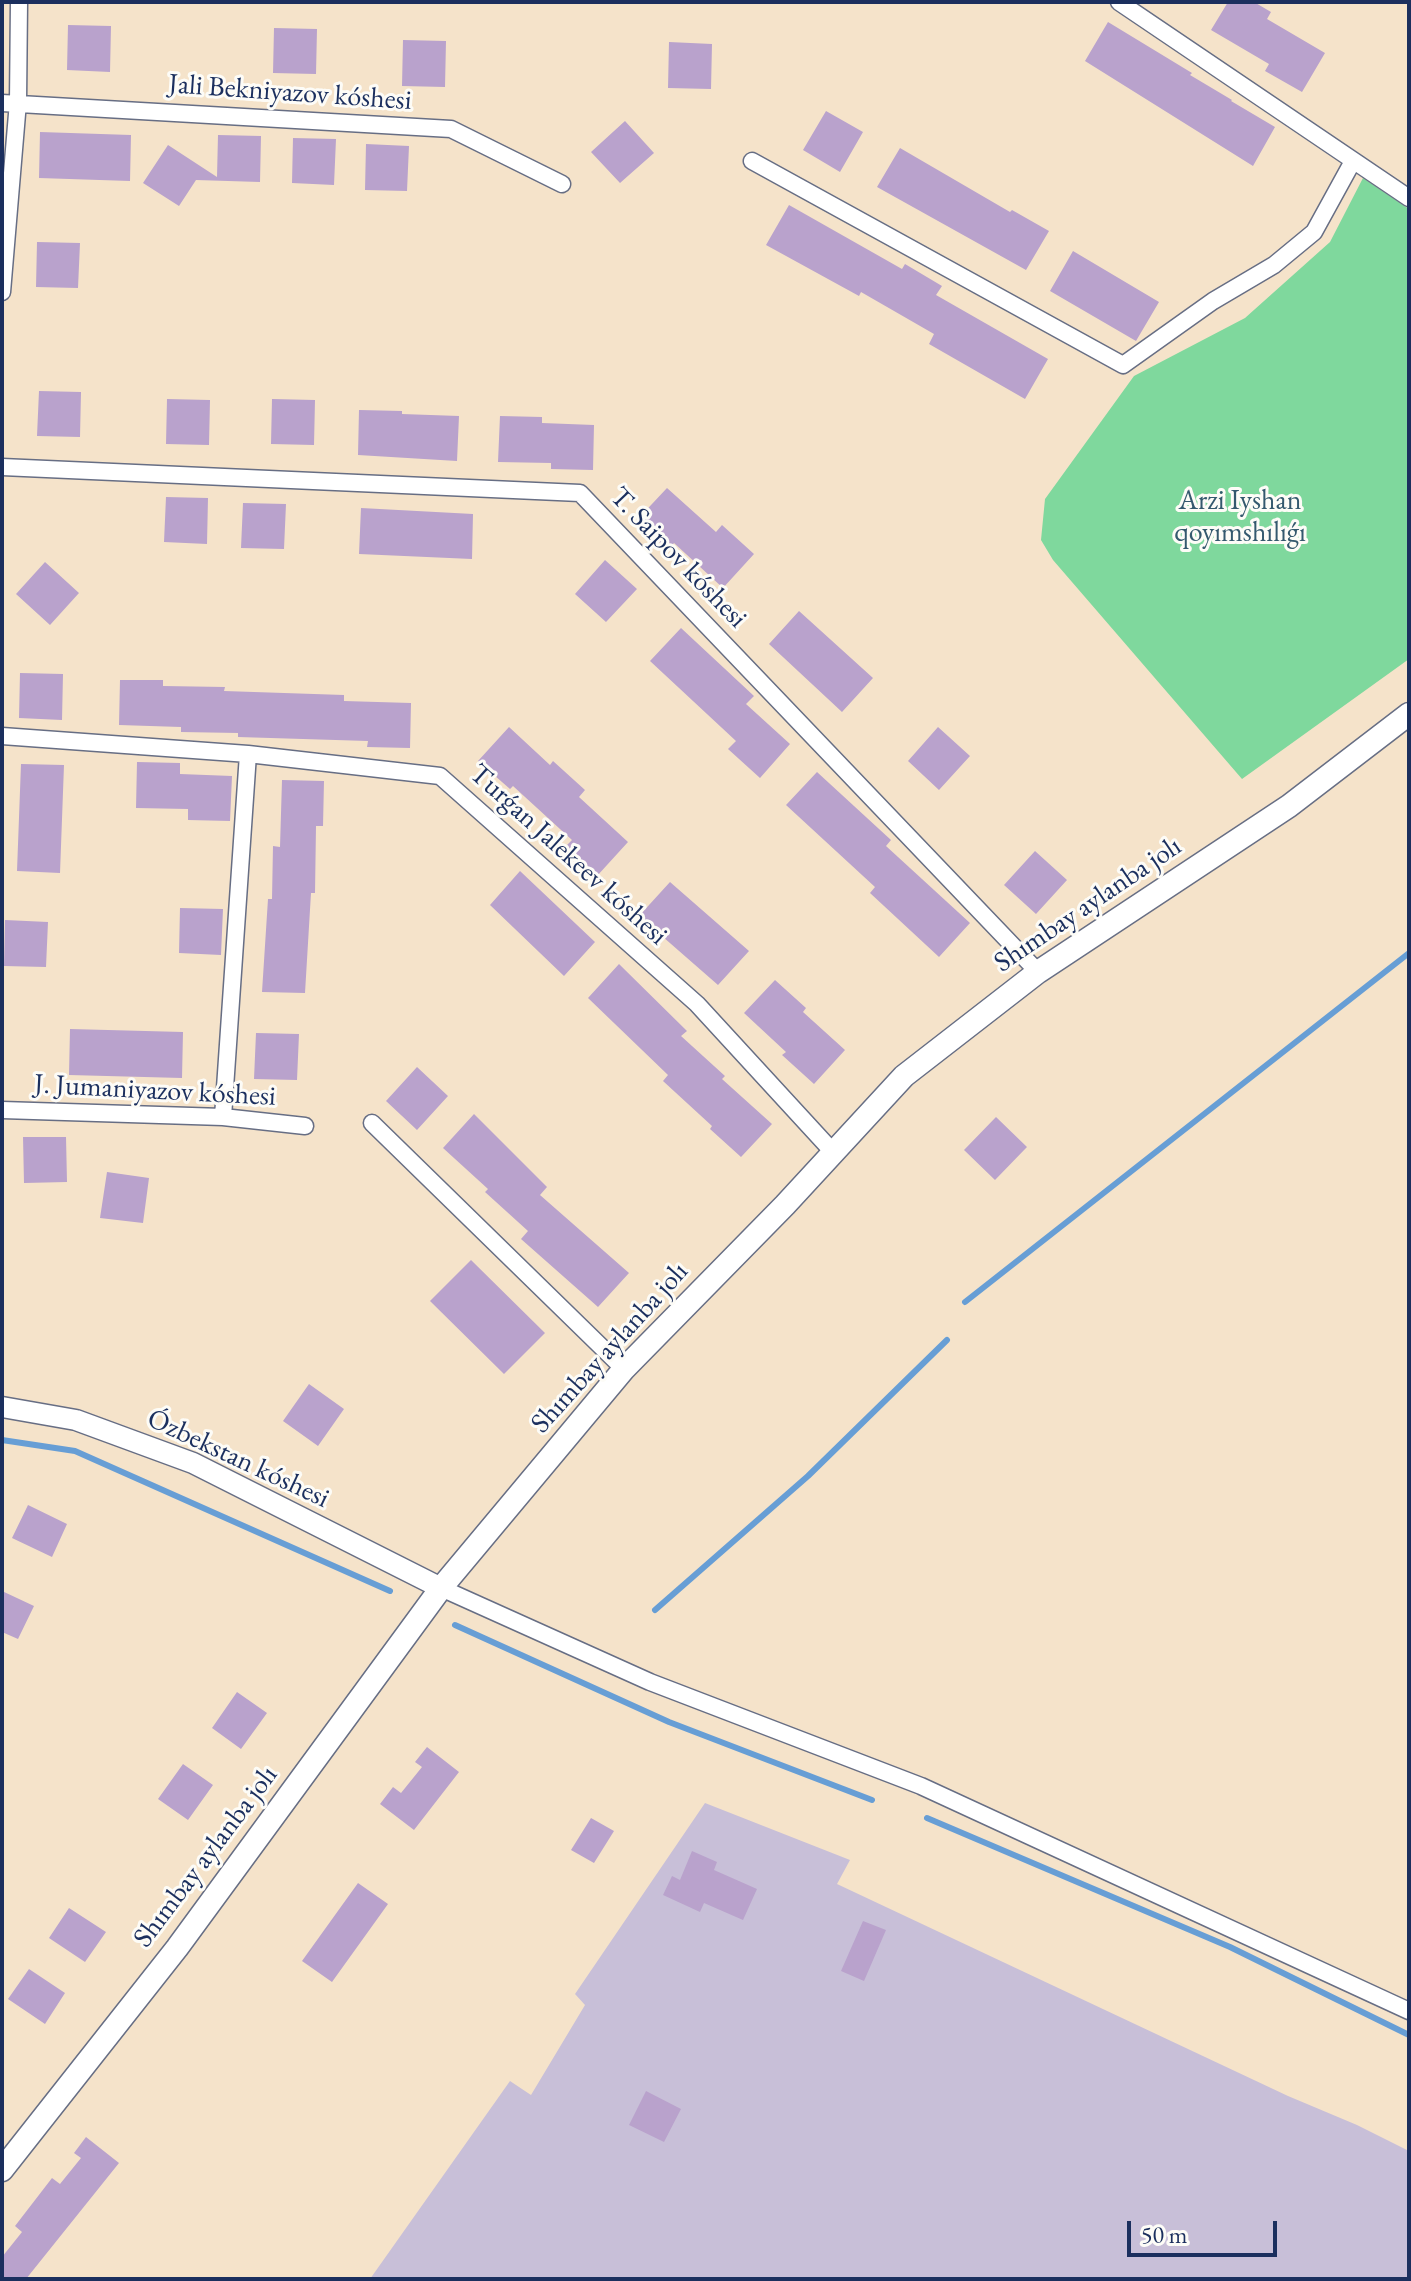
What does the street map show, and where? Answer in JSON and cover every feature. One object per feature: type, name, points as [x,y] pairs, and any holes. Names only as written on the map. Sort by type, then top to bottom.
[{"type":"main road","name":"Shımbay aylanba jolı","points":[[2,2170],[177,1948],[441,1588],[624,1369],[904,1076],[1038,972],[1289,806],[1409,714]]},
{"type":"street","points":[[2,292],[10,102],[19,2]]},
{"type":"street","points":[[1119,2],[1409,198]]},
{"type":"street","name":"Jali Bekniyazov kóshesi","points":[[10,102],[451,129],[562,184]]},
{"type":"street","points":[[752,161],[1123,365],[1213,301],[1274,265],[1314,232],[1353,161]]},
{"type":"street","name":"T. Saipov kóshesi","points":[[2,467],[580,493],[1038,972]]},
{"type":"street","name":"Turǵan Jalekeev kóshesi","points":[[2,736],[248,754],[440,776],[697,1004],[833,1152]]},
{"type":"street","points":[[223,1117],[248,754]]},
{"type":"street","name":"J. Jumaniyazov kóshesi","points":[[2,1110],[223,1117],[305,1126]]},
{"type":"street","points":[[372,1123],[624,1369]]},
{"type":"street","name":"Ózbekstan kóshesi","points":[[2,1407],[76,1420],[193,1463],[441,1588]]},
{"type":"street","points":[[441,1588],[650,1682],[921,1786],[1409,2011]]},
{"type":"shaded area","points":[[705,1803],[850,1860],[837,1884],[1409,2151],[1409,2279],[370,2279],[510,2081],[531,2095],[585,2005],[575,1994]]},
{"type":"green space","name":"Arzi Iyshan qoyımshılıǵı","points":[[1363,178],[1409,209],[1409,659],[1242,779],[1053,560],[1041,540],[1045,499],[1134,376],[1245,318],[1330,242]]},
{"type":"building","points":[[1228,2],[1254,2],[1271,12],[1267,19],[1325,53],[1302,92],[1265,71],[1269,64],[1211,30]]},
{"type":"building","points":[[1108,22],[1275,127],[1253,166],[1085,61]]},
{"type":"building","points":[[68,25],[111,26],[110,72],[67,70]]},
{"type":"building","points":[[274,28],[317,29],[316,74],[273,73]]},
{"type":"building","points":[[403,40],[446,41],[445,87],[402,86]]},
{"type":"building","points":[[669,42],[712,44],[711,89],[668,88]]},
{"type":"building","points":[[826,111],[863,132],[840,172],[803,150]]},
{"type":"building","points":[[625,121],[654,153],[620,183],[591,152]]},
{"type":"building","points":[[40,132],[131,135],[130,181],[39,178]]},
{"type":"building","points":[[218,135],[261,136],[260,182],[196,180],[179,206],[143,183],[168,145],[217,177]]},
{"type":"building","points":[[293,138],[336,139],[334,185],[292,183]]},
{"type":"building","points":[[366,144],[409,146],[407,191],[365,190]]},
{"type":"building","points":[[900,148],[1049,231],[1026,270],[877,187]]},
{"type":"building","points":[[789,205],[902,269],[905,264],[942,286],[936,295],[1048,359],[1025,399],[929,344],[934,334],[861,292],[859,296],[766,245]]},
{"type":"building","points":[[37,242],[80,243],[78,288],[36,287]]},
{"type":"building","points":[[1073,251],[1159,302],[1136,341],[1050,291]]},
{"type":"building","points":[[39,391],[81,392],[80,437],[37,436]]},
{"type":"building","points":[[167,399],[210,400],[209,445],[166,444]]},
{"type":"building","points":[[272,399],[315,400],[314,445],[271,444]]},
{"type":"building","points":[[359,410],[459,416],[457,461],[358,455]]},
{"type":"building","points":[[500,416],[542,417],[542,423],[594,425],[593,470],[551,469],[551,463],[498,462]]},
{"type":"building","points":[[667,488],[716,532],[722,525],[754,554],[723,588],[674,543],[668,550],[636,521]]},
{"type":"building","points":[[166,497],[208,498],[207,544],[164,542]]},
{"type":"building","points":[[243,503],[286,504],[284,549],[241,548]]},
{"type":"building","points":[[361,508],[473,514],[472,559],[359,554]]},
{"type":"building","points":[[605,560],[637,589],[606,622],[575,594]]},
{"type":"building","points":[[45,562],[79,593],[50,625],[16,594]]},
{"type":"building","points":[[799,611],[873,678],[842,712],[769,644]]},
{"type":"building","points":[[681,628],[754,696],[746,704],[790,744],[760,778],[728,749],[736,741],[650,661]]},
{"type":"building","points":[[20,673],[63,674],[62,720],[19,718]]},
{"type":"building","points":[[120,680],[163,680],[163,686],[344,695],[344,701],[411,703],[410,748],[367,747],[368,741],[238,737],[238,733],[181,732],[181,727],[119,725]]},
{"type":"building","points":[[509,727],[550,765],[553,761],[585,790],[579,797],[628,842],[597,876],[566,846],[572,840],[513,786],[510,789],[478,761]]},
{"type":"building","points":[[938,727],[970,756],[939,790],[908,761]]},
{"type":"building","points":[[137,762],[180,763],[180,774],[232,776],[230,821],[188,820],[188,809],[136,808]]},
{"type":"building","points":[[21,764],[64,765],[60,873],[17,871]]},
{"type":"building","points":[[817,772],[891,840],[886,846],[970,923],[939,957],[870,893],[875,887],[786,805]]},
{"type":"building","points":[[282,780],[324,781],[323,826],[316,826],[315,893],[311,893],[305,993],[262,992],[268,899],[272,899],[273,846],[280,847]]},
{"type":"building","points":[[1035,851],[1067,880],[1036,914],[1004,885]]},
{"type":"building","points":[[520,871],[595,942],[564,976],[490,905]]},
{"type":"building","points":[[670,882],[749,951],[718,985],[639,916]]},
{"type":"building","points":[[180,908],[223,909],[221,955],[179,953]]},
{"type":"building","points":[[5,920],[48,922],[46,967],[4,966]]},
{"type":"building","points":[[619,964],[687,1031],[681,1036],[725,1076],[722,1079],[772,1124],[741,1157],[663,1081],[668,1075],[588,998]]},
{"type":"building","points":[[775,980],[806,1008],[803,1012],[845,1050],[814,1084],[782,1055],[786,1052],[744,1013]]},
{"type":"building","points":[[70,1029],[183,1032],[182,1078],[69,1075]]},
{"type":"building","points":[[256,1033],[299,1034],[297,1080],[254,1079]]},
{"type":"building","points":[[417,1067],[448,1096],[417,1130],[386,1101]]},
{"type":"building","points":[[474,1114],[547,1187],[540,1195],[629,1273],[598,1307],[521,1239],[528,1231],[443,1148]]},
{"type":"building","points":[[996,1117],[1027,1147],[995,1180],[964,1150]]},
{"type":"building","points":[[23,1137],[66,1137],[67,1182],[24,1183]]},
{"type":"building","points":[[107,1172],[149,1178],[143,1223],[100,1218]]},
{"type":"building","points":[[471,1260],[545,1333],[504,1374],[430,1301]]},
{"type":"building","points":[[309,1384],[344,1409],[318,1446],[283,1421]]},
{"type":"building","points":[[28,1505],[67,1524],[52,1557],[12,1538]]},
{"type":"building","points":[[2,1591],[34,1606],[18,1639],[2,1632]]},
{"type":"building","points":[[237,1692],[267,1713],[241,1749],[212,1728]]},
{"type":"building","points":[[427,1747],[459,1772],[414,1830],[380,1804],[393,1787],[401,1793],[422,1767],[415,1762]]},
{"type":"building","points":[[183,1764],[213,1785],[188,1820],[158,1799]]},
{"type":"building","points":[[591,1818],[614,1831],[594,1863],[571,1850]]},
{"type":"building","points":[[692,1851],[717,1862],[714,1870],[757,1889],[743,1920],[704,1903],[700,1912],[663,1895],[672,1876],[680,1880]]},
{"type":"building","points":[[358,1883],[388,1904],[332,1982],[302,1961]]},
{"type":"building","points":[[69,1908],[106,1932],[85,1962],[49,1938]]},
{"type":"building","points":[[863,1921],[886,1930],[864,1981],[841,1971]]},
{"type":"building","points":[[29,1969],[65,1993],[45,2024],[8,1999]]},
{"type":"building","points":[[646,2091],[681,2109],[664,2142],[629,2125]]},
{"type":"building","points":[[86,2137],[119,2163],[26,2279],[2,2279],[2,2257],[22,2232],[15,2226],[52,2178],[60,2184],[81,2158],[74,2153]]},
{"type":"waterway","points":[[965,1302],[1409,953]]},
{"type":"waterway","points":[[655,1610],[808,1476],[947,1340]]},
{"type":"waterway","points":[[2,1440],[75,1451],[390,1591]]},
{"type":"waterway","points":[[455,1625],[669,1722],[872,1800]]},
{"type":"waterway","points":[[927,1818],[1230,1947],[1409,2035]]}]
